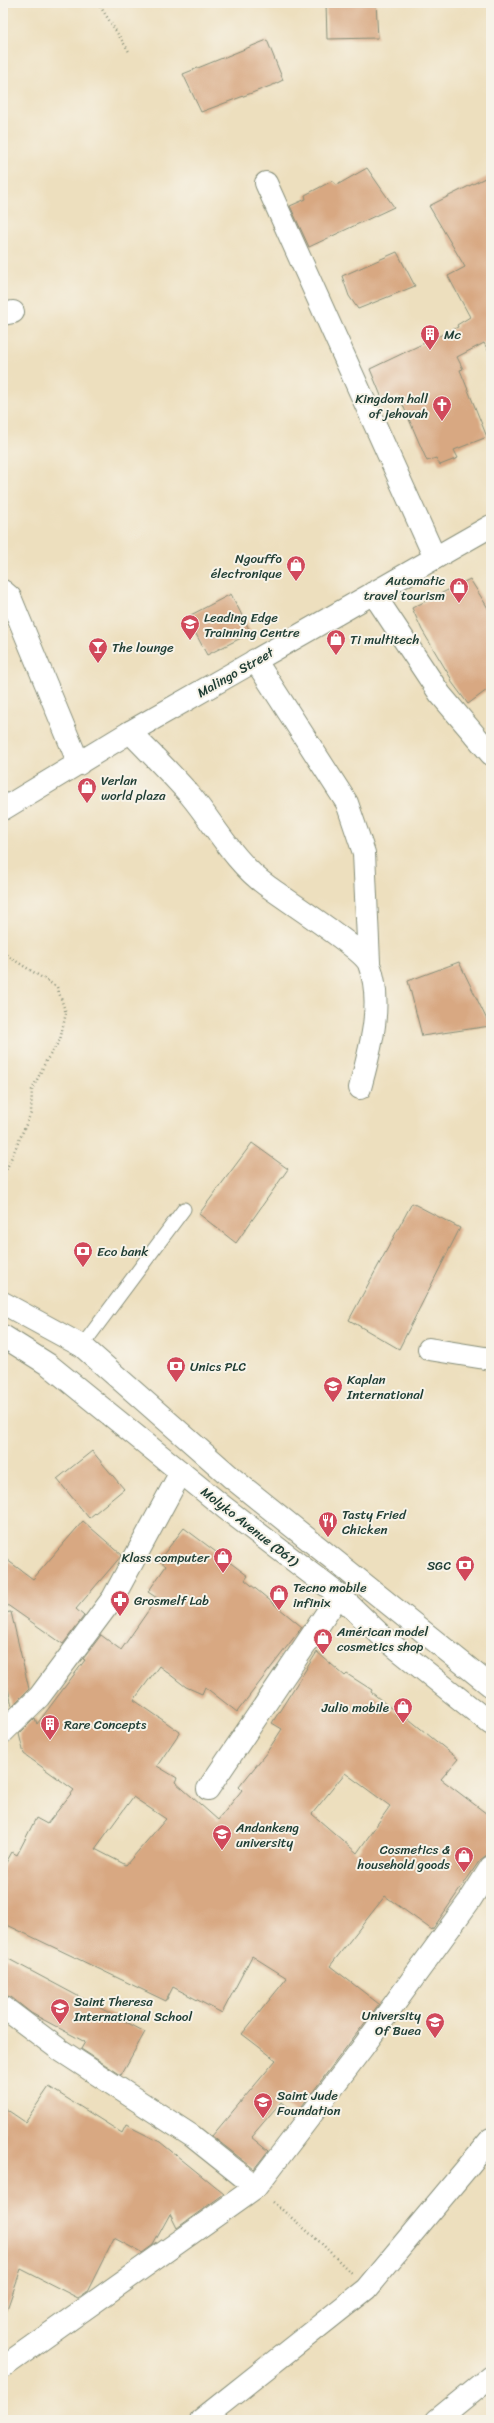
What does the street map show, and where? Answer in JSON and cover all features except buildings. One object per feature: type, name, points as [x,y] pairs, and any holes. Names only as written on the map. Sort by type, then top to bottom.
[{"type":"main road","points":[[266,183],[435,558]]},
{"type":"main road","name":"Malingo Street","points":[[3,809],[130,732],[491,526]]},
{"type":"main road","points":[[3,591],[10,597],[79,764]]},
{"type":"main road","points":[[373,593],[440,694],[491,754]]},
{"type":"main road","points":[[255,660],[347,803],[364,853],[369,962],[375,996],[372,1040],[360,1088]]},
{"type":"main road","points":[[130,732],[190,795],[238,859],[259,879],[342,939],[369,962]]},
{"type":"main road","name":"Molyko Avenue (D61)","points":[[3,1303],[82,1346],[232,1478],[491,1686]]},
{"type":"main road","name":"Molyko Avenue (D61)","points":[[3,1336],[49,1365],[181,1472],[339,1595],[385,1638],[491,1724]]},
{"type":"main road","points":[[429,1349],[491,1360]]},
{"type":"main road","points":[[3,1732],[39,1697],[113,1598],[181,1472]]},
{"type":"main road","points":[[208,1789],[339,1595]]},
{"type":"main road","points":[[3,2367],[256,2187],[368,2041],[470,1900],[491,1866]]},
{"type":"main road","points":[[3,2007],[60,2050],[192,2136],[256,2187]]},
{"type":"main road","points":[[201,2420],[366,2289],[491,2139]]},
{"type":"main road","points":[[437,2420],[491,2376]]},
{"type":"lane","points":[[82,1346],[184,1210]]},
{"type":"path","points":[[98,3],[130,53]]},
{"type":"path","points":[[3,953],[57,987],[66,1013],[60,1040],[46,1061],[32,1090],[31,1113],[3,1177]]},
{"type":"path","points":[[256,2187],[320,2242],[366,2289]]},
{"type":"place","name":"Mc","points":[[430,351]]},
{"type":"place","name":"Kingdom hall of jehovah","points":[[442,422]]},
{"type":"place","name":"Ngouffo électronique","points":[[296,582]]},
{"type":"place","name":"Automatic travel tourism","points":[[459,604]]},
{"type":"place","name":"Leading Edge Trainning Centre","points":[[190,641]]},
{"type":"place","name":"Ti multitech","points":[[336,656]]},
{"type":"place","name":"The lounge","points":[[98,664]]},
{"type":"place","name":"Verlan world plaza","points":[[87,804]]},
{"type":"place","name":"Eco bank","points":[[83,1268]]},
{"type":"place","name":"Unics PLC","points":[[176,1383]]},
{"type":"place","name":"Kaplan International","points":[[333,1403]]},
{"type":"place","name":"Tasty Fried Chicken","points":[[328,1538]]},
{"type":"place","name":"Klass computer","points":[[223,1574]]},
{"type":"place","name":"SGC","points":[[465,1582]]},
{"type":"place","name":"Tecno mobile infinix","points":[[279,1611]]},
{"type":"place","name":"Grosmelf Lab","points":[[120,1617]]},
{"type":"place","name":"Américan model cosmetics shop","points":[[323,1655]]},
{"type":"place","name":"Julio mobile","points":[[403,1724]]},
{"type":"place","name":"Rare Concepts","points":[[50,1741]]},
{"type":"place","name":"Andankeng university","points":[[222,1851]]},
{"type":"place","name":"Cosmetics & household goods","points":[[464,1873]]},
{"type":"place","name":"Saint Theresa International School","points":[[60,2025]]},
{"type":"place","name":"University Of Buea","points":[[435,2039]]},
{"type":"place","name":"Saint Jude Foundation","points":[[263,2119]]}]
